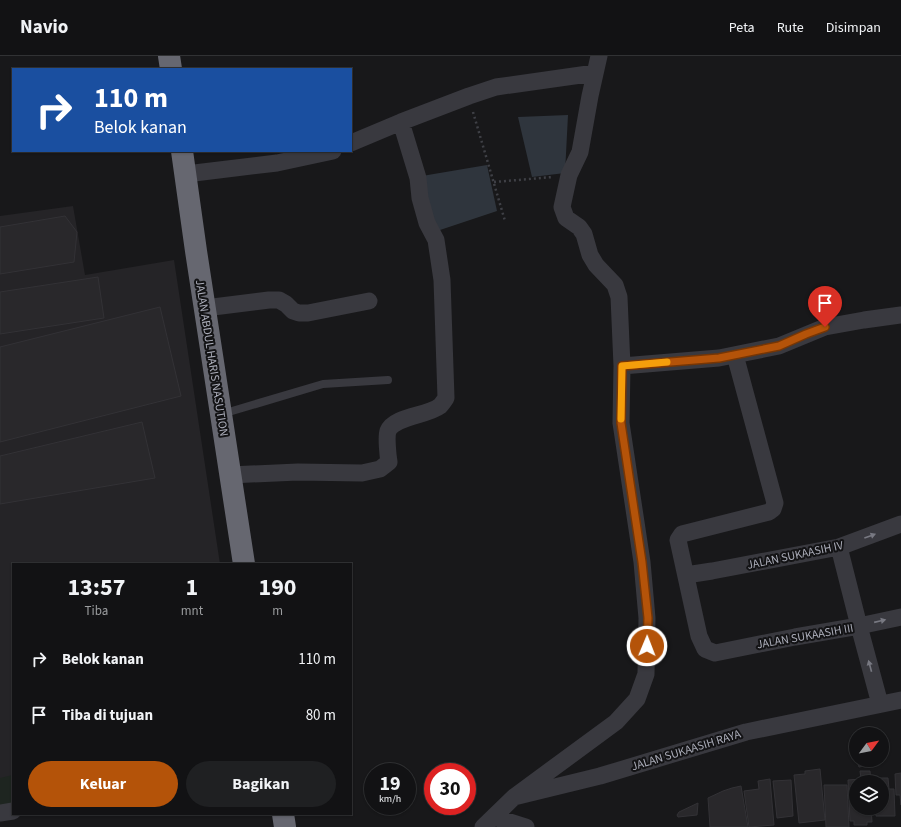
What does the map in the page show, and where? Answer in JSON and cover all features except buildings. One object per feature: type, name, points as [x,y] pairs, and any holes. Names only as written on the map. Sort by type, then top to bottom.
[{"type":"highway","points":[[169,56],[171,68]]},
{"type":"highway","name":"JALAN ABDUL HARIS NASUTION","points":[[182,152],[244,563]]},
{"type":"highway","points":[[283,815],[285,827]]},
{"type":"street","points":[[514,797],[616,722],[637,699],[646,674],[648,618],[642,562],[621,423],[622,366],[619,297],[615,285],[596,265],[590,255],[584,234],[579,227],[566,218],[562,207],[569,175],[580,152],[599,56]]},
{"type":"street","points":[[352,143],[401,122],[496,86],[595,73]]},
{"type":"street","points":[[230,475],[298,472],[362,473],[380,469],[388,462],[388,431],[394,423],[428,412],[441,406],[446,398],[442,280],[436,240],[427,223],[420,198],[418,178],[401,122]]},
{"type":"street","points":[[186,174],[277,163],[328,152]]},
{"type":"street","points":[[205,308],[279,300],[293,311],[308,313],[369,301]]},
{"type":"street","points":[[622,366],[719,358],[779,346],[825,327],[901,315]]},
{"type":"street","points":[[686,575],[678,540],[682,534],[769,512],[773,509],[775,503],[735,355]]},
{"type":"street","name":"JALAN SUKAASIH IV","points":[[686,575],[839,547],[901,524]]},
{"type":"street","points":[[839,547],[880,704]]},
{"type":"street","name":"JALAN SUKAASIH III","points":[[686,575],[699,636],[705,649],[715,653],[859,626],[901,616]]},
{"type":"street","name":"JALAN SUKAASIH RAYA","points":[[488,822],[514,797],[600,776],[740,733],[901,700]]},
{"type":"street","points":[[0,814],[12,811]]},
{"type":"street","points":[[488,822],[526,827]]},
{"type":"lane","points":[[221,414],[323,384],[388,380]]},
{"type":"path","points":[[469,96],[505,221]]},
{"type":"path","points":[[494,182],[569,175]]},
{"type":"shaded area","points":[[568,115],[565,173],[532,177],[518,117]]},
{"type":"shaded area","points":[[487,165],[497,211],[434,232],[422,176]]},
{"type":"shaded area","points":[[73,206],[85,275],[174,260],[220,563],[12,563],[12,798],[0,800],[0,216]]},
{"type":"shaded area","points":[[12,775],[12,805],[0,807],[0,778]]},
{"type":"slow traffic","points":[[621,419],[622,366],[667,362]]},
{"type":"route","points":[[647,646],[648,618],[642,562],[621,423],[622,366],[719,358],[779,346],[825,327]]}]
